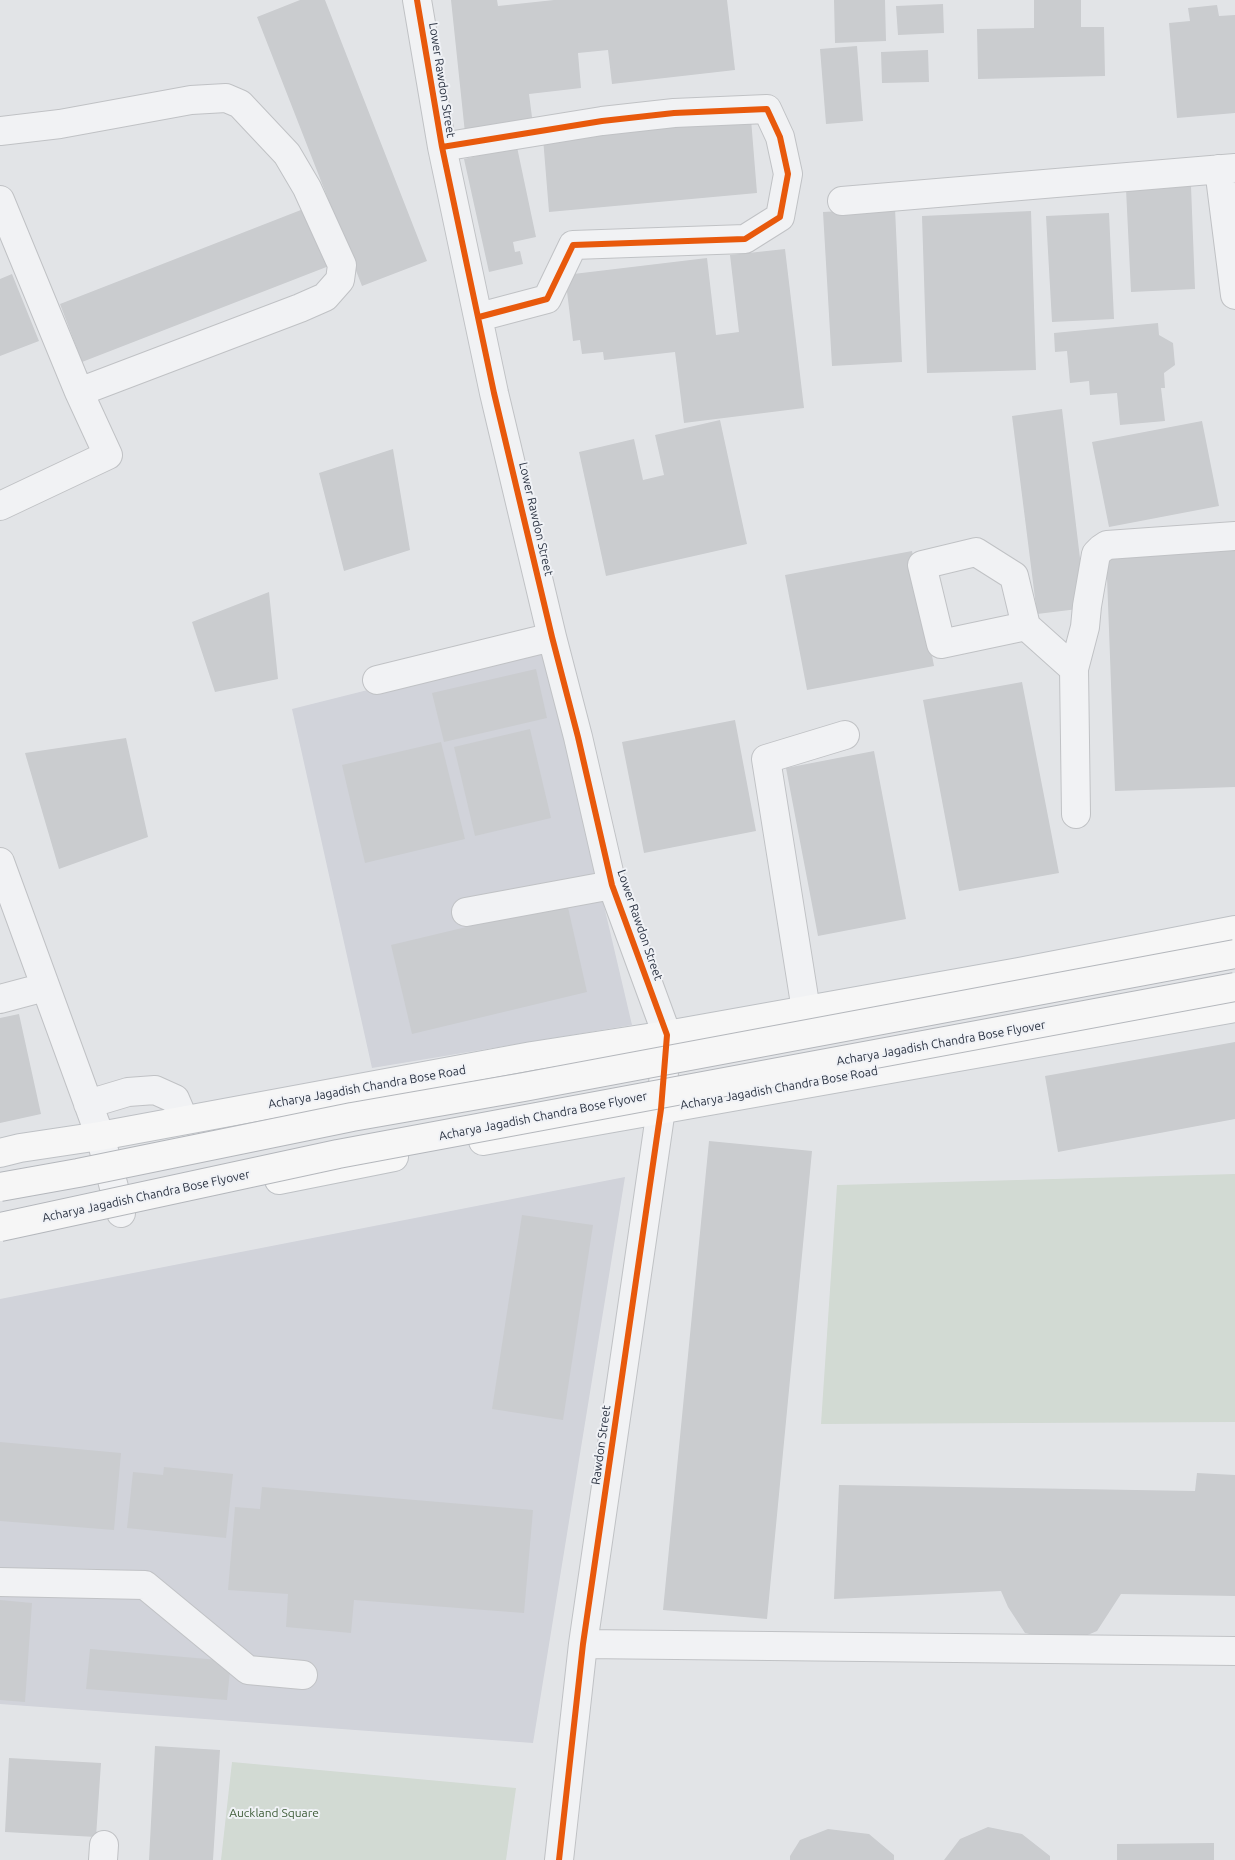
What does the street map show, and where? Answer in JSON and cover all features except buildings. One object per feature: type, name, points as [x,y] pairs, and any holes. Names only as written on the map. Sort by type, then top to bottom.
[{"type":"main road","name":"Acharya Jagadish Chandra Bose Road","points":[[0,1153],[532,1056],[1019,972],[1235,930]]},
{"type":"main road","points":[[0,1187],[352,1117],[524,1087],[1235,954]]},
{"type":"main road","name":"Acharya Jagadish Chandra Bose Flyover","points":[[0,1227],[338,1154],[1235,987]]},
{"type":"main road","name":"Acharya Jagadish Chandra Bose Road","points":[[0,1239],[412,1153],[1235,1008]]},
{"type":"main road","points":[[0,1239],[148,1202],[202,1184]]},
{"type":"street","name":"Lower Rawdon Street","points":[[418,0],[442,147],[497,402],[552,637],[578,737],[612,885],[667,1034]]},
{"type":"street","points":[[0,131],[60,124],[191,100],[226,98],[240,104],[287,154],[307,188],[342,266],[340,280],[325,297],[79,392]]},
{"type":"street","points":[[442,147],[602,121],[674,113],[767,109],[780,137],[788,174],[780,217],[745,239],[573,245],[547,299],[479,317]]},
{"type":"street","points":[[842,201],[1227,168],[1235,295]]},
{"type":"street","points":[[0,200],[79,392],[108,456],[0,506]]},
{"type":"street","points":[[1076,814],[1074,669],[1085,627],[1096,554],[1107,546],[1235,536]]},
{"type":"street","points":[[1026,626],[1074,669]]},
{"type":"street","points":[[377,680],[552,637]]},
{"type":"street","points":[[806,1010],[766,759],[845,735]]},
{"type":"street","points":[[0,862],[100,1136],[121,1213]]},
{"type":"street","points":[[466,912],[612,885]]},
{"type":"street","points":[[0,999],[45,988]]},
{"type":"street","name":"Rawdon Street","points":[[559,1860],[583,1644],[661,1109],[667,1034]]},
{"type":"street","points":[[88,1104],[128,1092],[155,1090],[175,1099],[184,1120]]},
{"type":"street","points":[[0,1582],[145,1585],[248,1670],[303,1675]]},
{"type":"street","points":[[583,1644],[1235,1651]]},
{"type":"shaded area","points":[[543,646],[632,1025],[372,1068],[292,709]]},
{"type":"shaded area","points":[[625,1177],[533,1743],[0,1704],[0,1299]]},
{"type":"green space","points":[[1235,1174],[1235,1422],[821,1424],[837,1185]]},
{"type":"green space","name":"Auckland Square","points":[[232,1762],[516,1788],[506,1860],[221,1860]]},
{"type":"cycle path","points":[[417,0],[442,147],[494,393],[552,637],[578,737],[612,885],[667,1035],[661,1109],[583,1644],[559,1860]]},
{"type":"cycle path","points":[[442,147],[602,121],[674,113],[767,109],[780,137],[788,174],[780,217],[745,239],[573,245],[547,299],[479,317]]}]
